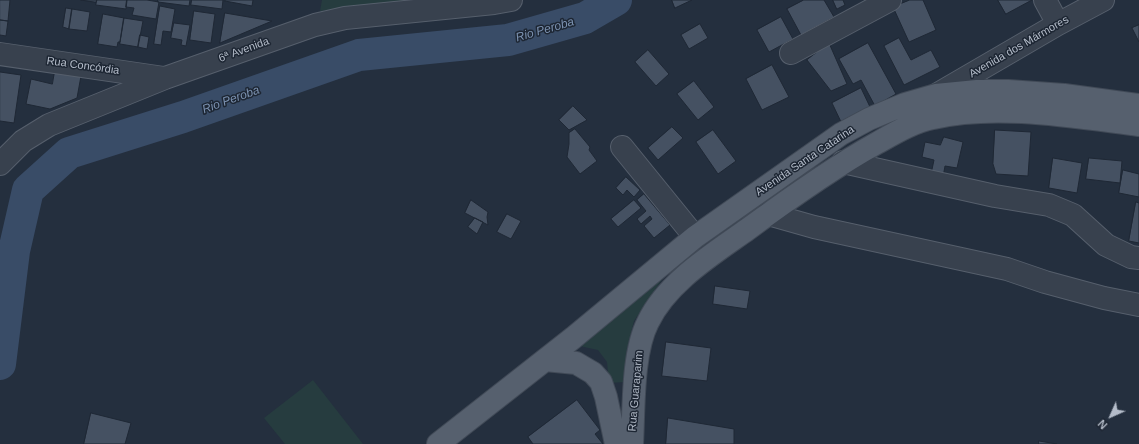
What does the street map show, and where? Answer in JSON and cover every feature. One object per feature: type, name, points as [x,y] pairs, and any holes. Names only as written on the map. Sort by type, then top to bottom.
[{"type":"main road","name":"Avenida Santa Catarina","points":[[438,444],[545,360],[695,237],[841,134],[869,119],[905,104],[936,95],[977,92],[1008,91],[1064,95],[1139,105]]},
{"type":"main road","name":"Avenida Santa Catarina","points":[[641,339],[648,321],[660,303],[692,270],[842,162],[910,126],[933,118],[969,113],[1006,111],[1054,114],[1139,125]]},
{"type":"main road","name":"Rua Guaraparim","points":[[632,444],[637,360],[641,339]]},
{"type":"main road","name":"Rua Guaraparim","points":[[545,360],[576,363],[593,373],[602,382],[616,444]]},
{"type":"street","name":"6ª Avenida","points":[[0,164],[23,141],[49,125],[165,78],[315,25],[345,18],[471,3],[494,3],[511,0]]},
{"type":"street","points":[[791,53],[890,0]]},
{"type":"street","points":[[1045,0],[1058,24]]},
{"type":"street","name":"Avenida dos Mármores","points":[[936,95],[1058,24],[1103,0]]},
{"type":"street","name":"Rua Concórdia","points":[[0,54],[165,78]]},
{"type":"street","points":[[622,147],[695,237]]},
{"type":"street","points":[[842,162],[995,196],[1049,205],[1073,215],[1106,245],[1131,257],[1139,258]]},
{"type":"street","points":[[768,214],[814,227],[1007,269],[1045,282],[1104,298],[1139,305]]},
{"type":"green space","points":[[322,0],[445,0],[320,11]]},
{"type":"green space","points":[[663,278],[634,321],[627,349],[624,382],[609,383],[607,362],[598,350],[575,345]]},
{"type":"green space","points":[[313,380],[363,444],[285,444],[264,418]]},
{"type":"building","points":[[0,0],[10,0],[8,21],[0,20]]},
{"type":"building","points":[[81,0],[97,0],[96,2]]},
{"type":"building","points":[[97,0],[127,0],[126,9],[96,5]]},
{"type":"building","points":[[127,0],[147,0],[159,2],[156,19],[132,15],[134,8],[126,7]]},
{"type":"building","points":[[158,0],[190,0],[189,6],[158,2]]},
{"type":"building","points":[[192,0],[223,0],[222,9],[191,5]]},
{"type":"building","points":[[253,0],[252,6],[225,1]]},
{"type":"building","points":[[672,0],[692,0],[675,8]]},
{"type":"building","points":[[804,0],[824,0],[834,17],[801,35],[787,9]]},
{"type":"building","points":[[833,0],[843,0],[845,5],[837,9]]},
{"type":"building","points":[[910,0],[923,0],[936,30],[909,42],[893,7]]},
{"type":"building","points":[[998,0],[1032,0],[1006,14]]},
{"type":"building","points":[[160,6],[175,9],[171,32],[163,31],[161,45],[154,44]]},
{"type":"building","points":[[66,8],[72,9],[69,29],[63,27]]},
{"type":"building","points":[[72,9],[90,12],[87,31],[69,29]]},
{"type":"building","points":[[194,11],[215,14],[211,43],[190,40]]},
{"type":"building","points":[[225,13],[272,21],[220,43]]},
{"type":"building","points":[[103,14],[124,18],[120,42],[118,42],[117,47],[98,44]]},
{"type":"building","points":[[781,17],[793,39],[769,52],[757,30]]},
{"type":"building","points":[[124,18],[143,21],[138,47],[120,44]]},
{"type":"building","points":[[0,20],[8,21],[6,36],[0,35]]},
{"type":"building","points":[[174,23],[190,25],[186,46],[181,45],[182,40],[171,38]]},
{"type":"building","points":[[700,24],[708,38],[689,49],[681,35]]},
{"type":"building","points":[[1139,25],[1139,42],[1132,28]]},
{"type":"building","points":[[140,35],[149,37],[147,49],[138,47]]},
{"type":"building","points":[[899,38],[911,60],[931,50],[940,67],[904,85],[884,46]]},
{"type":"building","points":[[829,43],[847,84],[831,91],[807,60]]},
{"type":"building","points":[[868,43],[896,94],[875,106],[861,80],[853,84],[839,59]]},
{"type":"building","points":[[648,50],[669,74],[656,86],[635,62]]},
{"type":"building","points":[[772,65],[789,97],[762,110],[746,79]]},
{"type":"building","points":[[55,71],[81,76],[77,98],[50,109],[26,104],[31,79],[52,84]]},
{"type":"building","points":[[0,72],[21,75],[14,123],[0,121]]},
{"type":"building","points":[[694,81],[714,107],[698,120],[677,94]]},
{"type":"building","points":[[861,88],[871,109],[842,124],[832,103]]},
{"type":"building","points":[[573,106],[587,120],[569,130],[559,120]]},
{"type":"building","points":[[672,127],[683,138],[658,160],[648,148]]},
{"type":"building","points":[[575,129],[590,147],[589,150],[597,161],[580,174],[567,157],[569,133]]},
{"type":"building","points":[[713,130],[736,161],[718,174],[696,142]]},
{"type":"building","points":[[995,130],[1031,132],[1028,176],[996,174],[993,164]]},
{"type":"building","points":[[944,137],[963,142],[957,168],[945,166],[943,177],[931,174],[934,160],[922,157],[925,142],[940,145]]},
{"type":"building","points":[[1053,158],[1082,163],[1077,193],[1049,188]]},
{"type":"building","points":[[1089,158],[1122,161],[1120,183],[1086,179]]},
{"type":"building","points":[[1123,170],[1139,174],[1139,197],[1119,193]]},
{"type":"building","points":[[626,177],[640,190],[634,197],[627,190],[623,195],[616,188]]},
{"type":"building","points":[[644,194],[670,225],[654,238],[644,226],[652,219],[650,216],[641,224],[637,219],[646,211],[637,200]]},
{"type":"building","points":[[471,200],[488,212],[488,225],[465,213]]},
{"type":"building","points":[[634,200],[641,208],[618,227],[611,219]]},
{"type":"building","points":[[1136,202],[1139,203],[1139,243],[1129,241]]},
{"type":"building","points":[[507,214],[521,221],[511,239],[497,232]]},
{"type":"building","points":[[475,218],[483,222],[477,234],[468,227]]},
{"type":"building","points":[[715,286],[750,291],[747,309],[713,304]]},
{"type":"building","points":[[666,342],[711,348],[707,381],[662,376]]},
{"type":"building","points":[[577,400],[600,430],[595,434],[603,444],[533,444],[528,437]]},
{"type":"building","points":[[91,413],[131,423],[125,444],[84,444]]},
{"type":"building","points":[[668,418],[734,429],[734,444],[666,444]]},
{"type":"building","points":[[1039,441],[1057,444],[1039,444]]},
{"type":"waterway","name":"Rio Peroba","points":[[0,364],[14,251],[28,190],[69,153],[183,117],[359,55],[508,40],[585,18],[616,0]]}]
